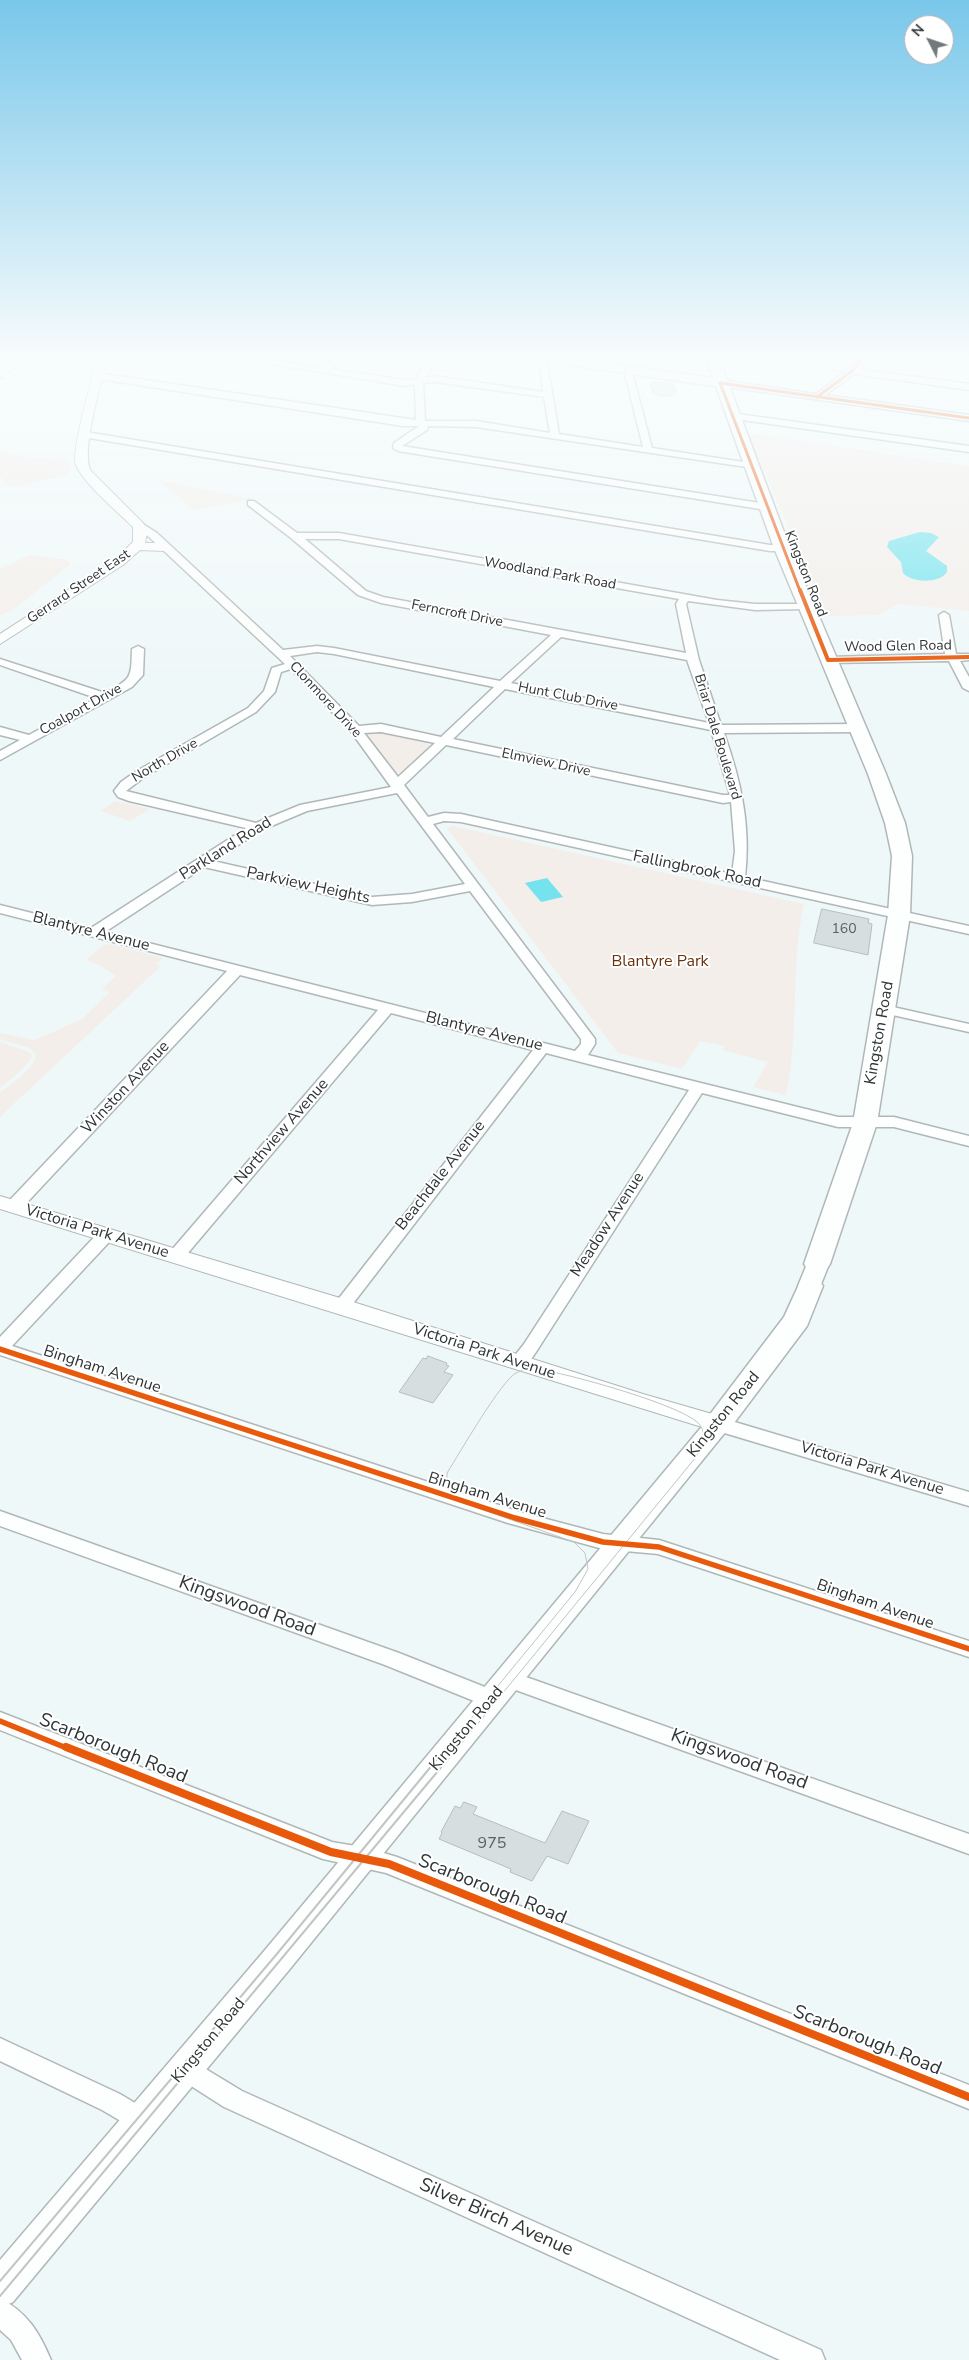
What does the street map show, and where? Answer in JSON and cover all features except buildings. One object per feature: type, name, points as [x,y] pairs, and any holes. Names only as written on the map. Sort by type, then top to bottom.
[{"type":"main road","name":"Kingston Road","points":[[0,2289],[186,2069],[619,1545],[718,1424],[797,1320],[865,1124],[899,915],[902,889],[900,839],[858,728],[828,660],[750,466]]},
{"type":"street","name":"Clonmore Drive","points":[[83,466],[86,473],[139,526],[165,547],[293,665],[356,730],[397,787],[588,1038],[588,1044],[579,1056]]},
{"type":"street","points":[[274,466],[770,548],[782,548]]},
{"type":"street","points":[[515,466],[766,507]]},
{"type":"street","name":"Ferncroft Drive","points":[[251,503],[295,536],[362,593],[381,600],[692,658]]},
{"type":"street","name":"Gerrard Street East","points":[[0,640],[119,562],[138,546],[142,534],[139,526]]},
{"type":"street","name":"Woodland Park Road","points":[[295,536],[338,536],[685,598],[755,607],[806,606]]},
{"type":"street","points":[[138,546],[165,547]]},
{"type":"street","name":"Briar Dale Boulevard","points":[[685,598],[680,604],[692,658],[737,798],[741,830],[738,879]]},
{"type":"street","points":[[944,616],[949,651],[969,688]]},
{"type":"street","points":[[397,787],[502,684],[558,634]]},
{"type":"street","name":"Coalport Drive","points":[[0,756],[29,738],[128,685],[137,675],[138,649]]},
{"type":"street","name":"Hunt Club Drive","points":[[280,654],[317,649],[502,684],[727,730],[858,728]]},
{"type":"street","name":"Wood Glen Road","points":[[828,660],[969,657]]},
{"type":"street","points":[[0,662],[23,667],[71,686],[106,697]]},
{"type":"street","name":"North Drive","points":[[257,827],[133,798],[122,794],[120,791],[122,787],[139,775],[252,710],[269,692],[276,670],[293,665]]},
{"type":"street","name":"Elmview Drive","points":[[356,730],[378,728],[723,799],[737,798]]},
{"type":"street","points":[[0,731],[29,738]]},
{"type":"street","name":"Parkland Road","points":[[95,932],[257,827],[309,807],[397,787]]},
{"type":"street","name":"Fallingbrook Road","points":[[424,822],[444,817],[461,818],[969,930]]},
{"type":"street","name":"Parkview Heights","points":[[202,863],[347,897],[372,901],[412,898],[474,886]]},
{"type":"street","name":"Blantyre Avenue","points":[[0,908],[838,1122],[865,1124],[894,1122],[969,1141]]},
{"type":"street","name":"Winston Avenue","points":[[7,1204],[237,969]]},
{"type":"street","name":"Northview Avenue","points":[[176,1256],[388,1008]]},
{"type":"street","points":[[884,1009],[969,1028]]},
{"type":"street","name":"Beachdale Avenue","points":[[342,1306],[543,1047]]},
{"type":"street","name":"Meadow Avenue","points":[[518,1363],[530,1348],[698,1087]]},
{"type":"street","name":"Victoria Park Avenue","points":[[7,1204],[342,1306],[518,1363],[969,1498]]},
{"type":"street","points":[[0,1349],[106,1235]]},
{"type":"street","name":"Bingham Avenue","points":[[0,1349],[515,1518],[580,1537],[619,1545],[648,1544],[659,1546],[969,1650]]},
{"type":"street","name":"Kingswood Road","points":[[0,1518],[392,1659],[500,1689],[969,1844]]},
{"type":"street","name":"Scarborough Road","points":[[0,1720],[331,1852],[389,1864],[969,2097]]},
{"type":"street","points":[[0,2049],[111,2102],[141,2122]]},
{"type":"street","name":"Silver Birch Avenue","points":[[186,2069],[233,2099],[812,2360]]},
{"type":"street","points":[[0,2313],[20,2330],[36,2360]]},
{"type":"green space","points":[[0,466],[70,466],[70,474],[18,487],[8,485],[0,477]]},
{"type":"green space","points":[[761,466],[969,466],[969,611],[898,604],[879,615],[827,616]]},
{"type":"green space","points":[[159,480],[254,499],[193,510]]},
{"type":"green space","points":[[30,555],[68,560],[70,565],[11,611],[0,615],[0,569]]},
{"type":"green space","points":[[372,730],[426,741],[431,745],[404,772],[397,773],[366,735]]},
{"type":"green space","points":[[115,801],[150,809],[130,821],[101,811]]},
{"type":"green space","name":"Blantyre Park","points":[[453,826],[804,904],[797,952],[793,1047],[786,1095],[753,1087],[768,1062],[722,1050],[724,1046],[700,1041],[682,1069],[618,1053],[447,828]]},
{"type":"green space","points":[[109,944],[163,958],[156,964],[161,966],[0,1117],[0,1093],[32,1065],[36,1054],[29,1048],[0,1039],[0,1033],[35,1040],[82,1019],[110,992],[102,989],[116,976],[99,965],[86,960],[102,946]]},
{"type":"green space","points":[[0,1042],[30,1052],[32,1057],[23,1069],[0,1088]]},
{"type":"water","points":[[920,532],[931,533],[939,537],[926,551],[947,566],[947,572],[938,579],[925,581],[907,576],[903,573],[901,562],[887,547],[889,541]]},
{"type":"water","points":[[547,878],[563,897],[541,902],[525,883]]},
{"type":"tram line","points":[[446,1749],[575,1592],[588,1569],[585,1553],[574,1542],[458,1501],[447,1489],[447,1473],[501,1389],[516,1373],[539,1369],[626,1392],[651,1400],[690,1417],[700,1425],[703,1433],[702,1445],[696,1457],[457,1749]]},
{"type":"tram line","points":[[0,2281],[276,1955],[447,1747]]},
{"type":"tram line","points":[[0,2296],[458,1747]]},
{"type":"cycle path","points":[[751,466],[828,660],[969,657]]},
{"type":"cycle path","points":[[0,1349],[515,1518],[603,1542],[659,1547],[969,1649]]},
{"type":"cycle path","points":[[0,1721],[331,1852],[389,1864],[969,2097]]}]
